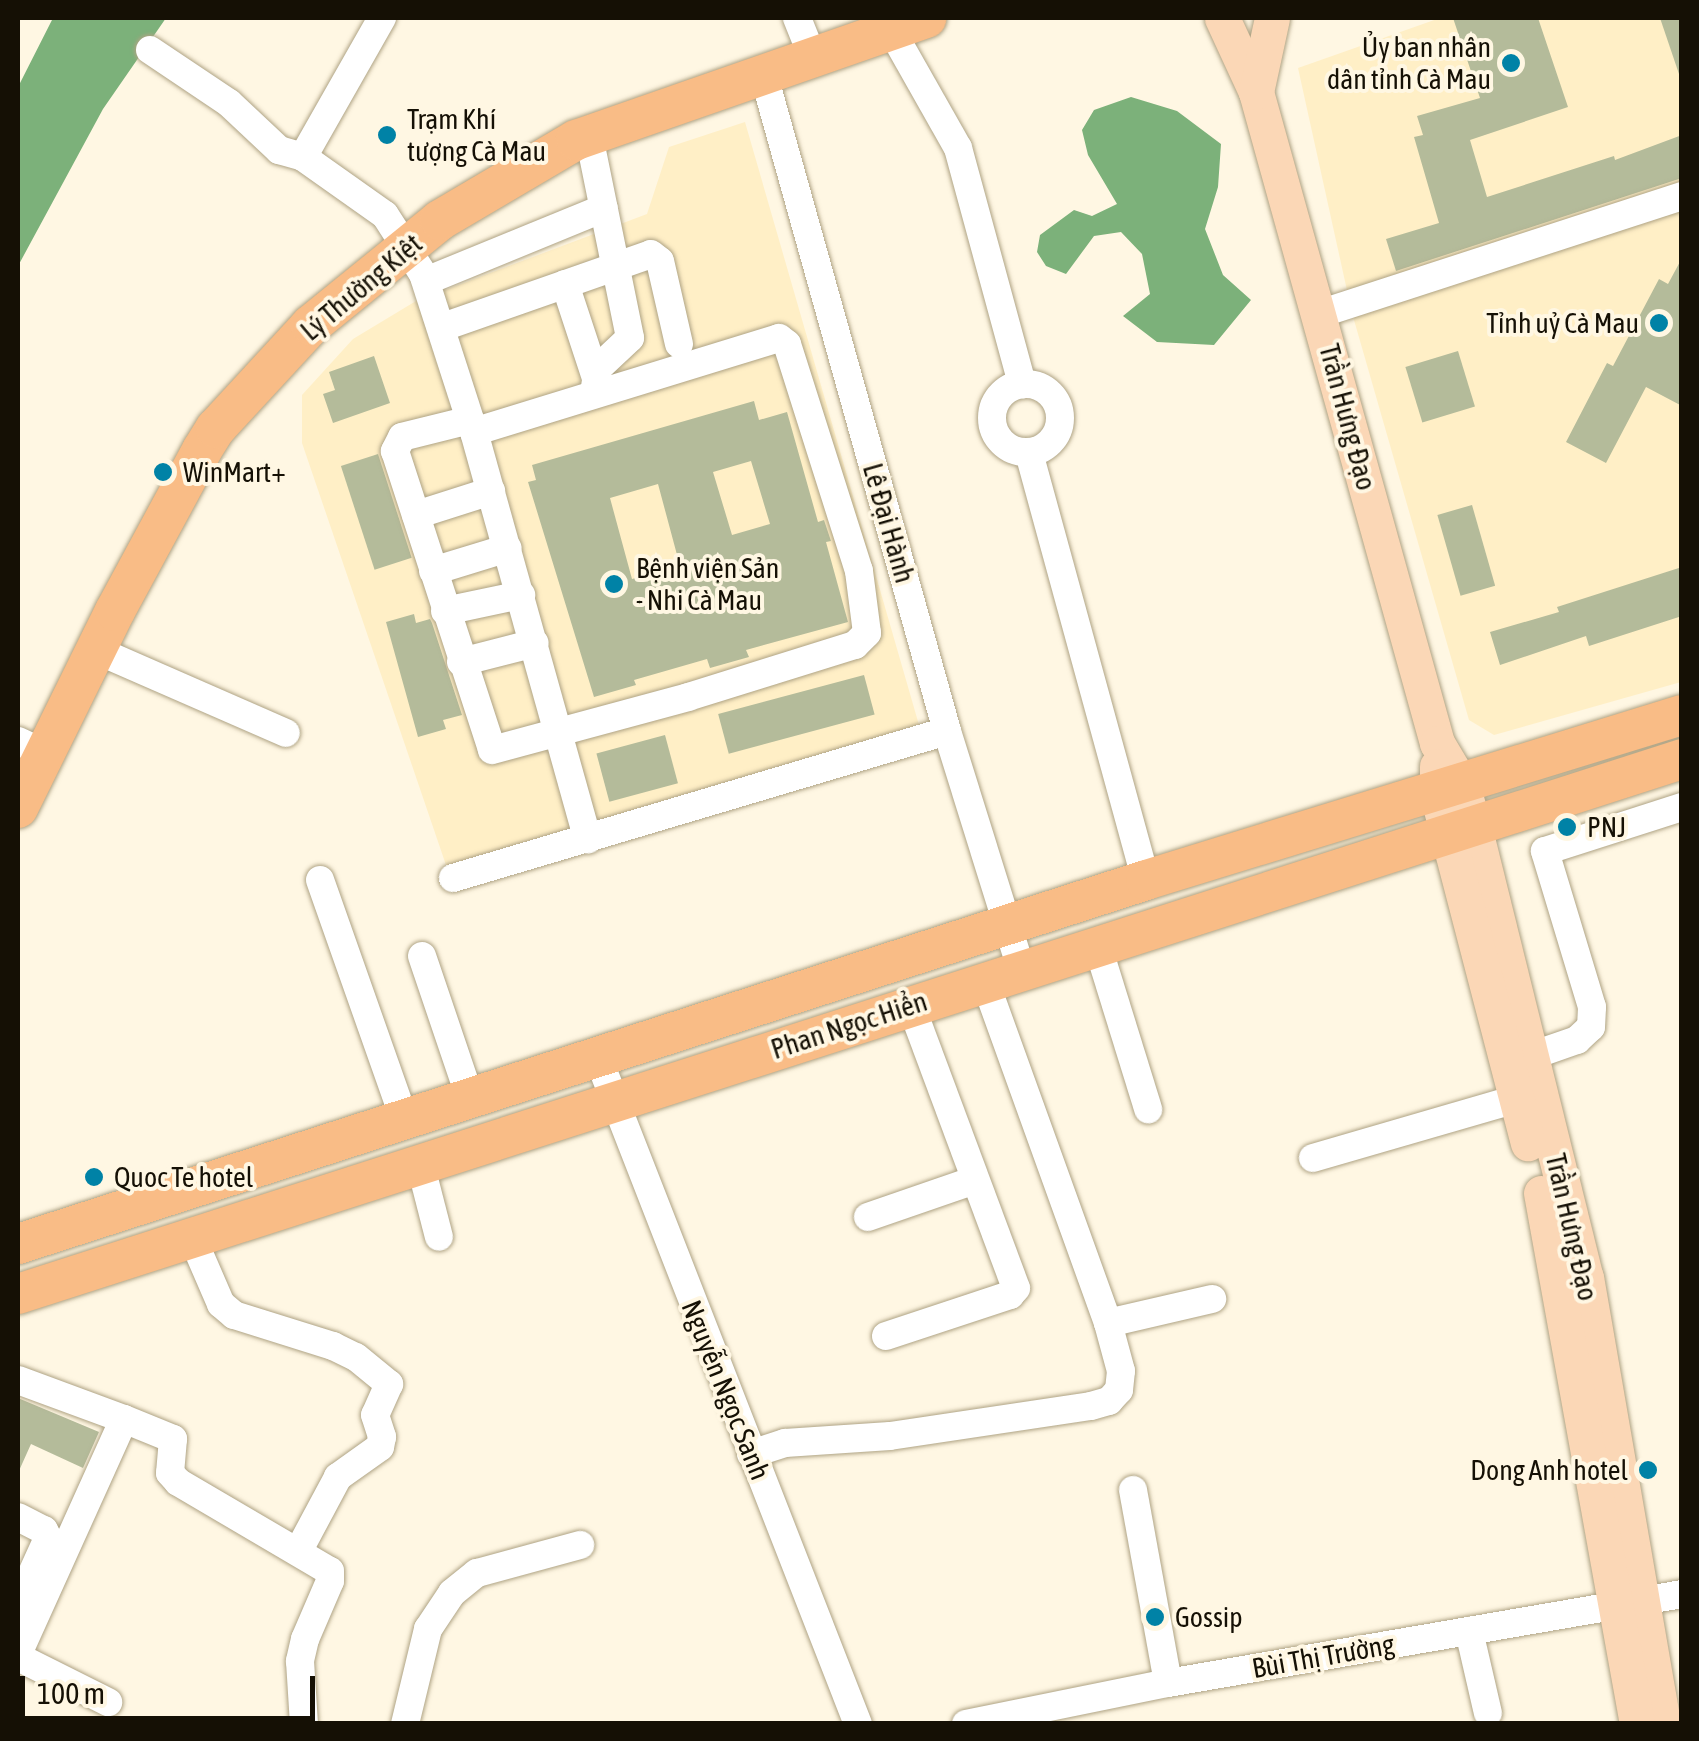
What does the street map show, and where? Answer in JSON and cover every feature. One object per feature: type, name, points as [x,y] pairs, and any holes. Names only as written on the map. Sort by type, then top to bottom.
[{"type":"highway","name":"Lý Thường Kiệt","points":[[18,808],[31,747],[96,650],[216,428],[311,326],[417,264],[440,220],[590,136],[813,58],[901,21]]},
{"type":"highway","name":"Phan Ngọc Hiển","points":[[18,1244],[1146,880],[1682,715]]},
{"type":"highway","name":"Phan Ngọc Hiển","points":[[18,1294],[1670,762]]},
{"type":"main road","name":"Trần Hưng Đạo","points":[[1222,18],[1256,92],[1461,830],[1531,1056],[1552,1191]]},
{"type":"main road","name":"Trần Hưng Đạo","points":[[1256,92],[1272,18]]},
{"type":"main road","name":"Trần Hưng Đạo","points":[[1461,830],[1516,1100],[1586,1276],[1626,1603],[1636,1724]]},
{"type":"main road","name":"Trần Hưng Đạo","points":[[1626,1603],[1663,1724]]},
{"type":"street","points":[[304,157],[382,18]]},
{"type":"street","points":[[798,18],[813,58]]},
{"type":"street","points":[[901,21],[958,148],[1022,384]]},
{"type":"street","points":[[150,50],[229,103],[278,150],[304,157],[386,215],[417,264],[443,327],[588,839]]},
{"type":"street","name":"Lê Đại Hành","points":[[752,1454],[785,1442],[890,1436],[1109,1401],[1122,1381],[1003,975],[1010,926],[947,731],[764,76]]},
{"type":"street","points":[[590,136],[630,338]]},
{"type":"street","points":[[1319,314],[1682,196]]},
{"type":"street","points":[[417,264],[604,208]]},
{"type":"street","points":[[443,327],[650,254],[660,261],[683,354]]},
{"type":"street","points":[[565,284],[594,384]]},
{"type":"street","points":[[594,384],[608,356],[630,338],[663,336],[683,354]]},
{"type":"street","points":[[774,338],[787,344],[858,571],[867,633],[855,645],[560,734],[492,750],[395,451],[398,441],[472,426],[683,354],[774,338]]},
{"type":"street","points":[[1022,384],[1034,385],[1054,398],[1060,420],[1050,442],[1029,453],[1006,448],[992,427],[996,401],[1004,392],[1022,384]]},
{"type":"street","points":[[1029,453],[1146,880]]},
{"type":"street","points":[[416,515],[491,491]]},
{"type":"street","points":[[433,571],[508,548]]},
{"type":"street","points":[[445,610],[521,594]]},
{"type":"street","points":[[461,662],[535,644]]},
{"type":"street","points":[[96,650],[286,733]]},
{"type":"street","points":[[453,878],[947,731]]},
{"type":"street","points":[[1531,1056],[1577,1040],[1591,1027],[1592,1007],[1544,851],[1677,808],[1670,762]]},
{"type":"street","points":[[320,880],[405,1121]]},
{"type":"street","points":[[1098,947],[1148,1109]]},
{"type":"street","points":[[422,956],[470,1098]]},
{"type":"street","points":[[886,1336],[1010,1295],[1016,1288],[911,1005]]},
{"type":"street","name":"Nguyễn Ngọc Sanh","points":[[597,1055],[611,1100],[858,1724]]},
{"type":"street","points":[[1313,1158],[1516,1100]]},
{"type":"street","points":[[420,1163],[439,1238]]},
{"type":"street","points":[[868,1217],[975,1180]]},
{"type":"street","points":[[192,1237],[221,1304],[234,1314],[333,1346],[356,1357],[389,1384],[375,1415],[382,1436],[380,1447],[338,1478],[299,1550]]},
{"type":"street","points":[[1108,1323],[1212,1299]]},
{"type":"street","points":[[18,1380],[172,1439],[170,1473],[178,1482],[299,1550],[332,1575],[304,1639],[300,1660],[304,1724]]},
{"type":"street","points":[[108,1702],[18,1655],[124,1419]]},
{"type":"street","points":[[1133,1490],[1168,1683]]},
{"type":"street","points":[[18,1517],[44,1530],[48,1538],[18,1604]]},
{"type":"street","points":[[405,1724],[428,1628],[452,1592],[477,1572],[580,1546]]},
{"type":"street","name":"Bùi Thị Trường","points":[[966,1724],[1168,1683],[1682,1594]]},
{"type":"street","points":[[1469,1630],[1488,1713]]},
{"type":"shaded area","points":[[53,18],[166,18],[103,109],[18,266],[18,87]]},
{"type":"shaded area","points":[[1440,18],[1681,18],[1681,682],[1494,735],[1469,720],[1352,313],[1298,68]]},
{"type":"shaded area","points":[[1131,97],[1177,111],[1221,144],[1218,187],[1205,229],[1223,275],[1251,300],[1214,345],[1157,342],[1123,316],[1150,294],[1142,254],[1121,232],[1094,236],[1066,274],[1046,266],[1037,252],[1040,235],[1074,210],[1092,216],[1117,204],[1088,155],[1082,130],[1094,110]]},
{"type":"shaded area","name":"Bệnh viện Sản - Nhi Cà Mau","points":[[745,122],[919,725],[447,868],[302,443],[302,395],[353,339],[416,301],[647,214],[669,147]]},
{"type":"building","points":[[1453,18],[1538,18],[1568,107],[1470,140],[1487,197],[1614,156],[1615,160],[1682,135],[1682,178],[1396,271],[1386,239],[1439,223],[1414,137],[1423,135],[1417,116],[1480,98]]},
{"type":"building","points":[[1660,18],[1682,18],[1682,74],[1679,74]]},
{"type":"building","name":"Tỉnh uỷ Cà Mau","points":[[1682,258],[1682,406],[1646,387],[1606,463],[1566,442],[1607,363],[1613,366],[1659,279],[1668,284]]},
{"type":"building","points":[[1458,351],[1475,406],[1422,423],[1405,367]]},
{"type":"building","points":[[374,356],[390,403],[333,423],[323,394],[335,390],[329,372]]},
{"type":"building","points":[[754,401],[759,420],[787,412],[818,522],[824,520],[831,541],[826,542],[848,622],[746,650],[749,657],[710,668],[707,659],[634,680],[636,685],[594,697],[528,482],[536,480],[532,465]],"holes":[[[751,461],[770,524],[732,535],[713,472]],[[658,484],[680,566],[632,579],[610,498]]]},
{"type":"building","points":[[378,454],[412,558],[375,570],[341,466]]},
{"type":"building","points":[[1472,505],[1495,586],[1461,596],[1437,515]]},
{"type":"building","points":[[1682,567],[1682,616],[1589,646],[1586,636],[1500,665],[1490,632],[1559,612],[1557,607]]},
{"type":"building","points":[[414,614],[416,623],[430,619],[432,623],[462,715],[443,720],[446,729],[418,737],[386,622]]},
{"type":"building","points":[[864,675],[875,715],[729,754],[718,714]]},
{"type":"building","points":[[665,735],[678,783],[609,802],[596,753]]},
{"type":"building","points":[[18,1398],[99,1432],[83,1468],[31,1444],[18,1473]]},
{"type":"place","name":"Ủy ban nhân dân tỉnh Cà Mau","points":[[1511,63]]},
{"type":"place","name":"Trạm Khí tượng Cà Mau","points":[[387,135]]},
{"type":"place","name":"Tỉnh uỷ Cà Mau","points":[[1659,323]]},
{"type":"place","name":"WinMart+","points":[[163,472]]},
{"type":"place","name":"Bệnh viện Sản - Nhi Cà Mau","points":[[614,584]]},
{"type":"place","name":"PNJ","points":[[1567,827]]},
{"type":"place","name":"Quoc Te hotel","points":[[94,1177]]},
{"type":"place","name":"Dong Anh hotel","points":[[1648,1470]]},
{"type":"place","name":"Gossip","points":[[1155,1617]]}]
